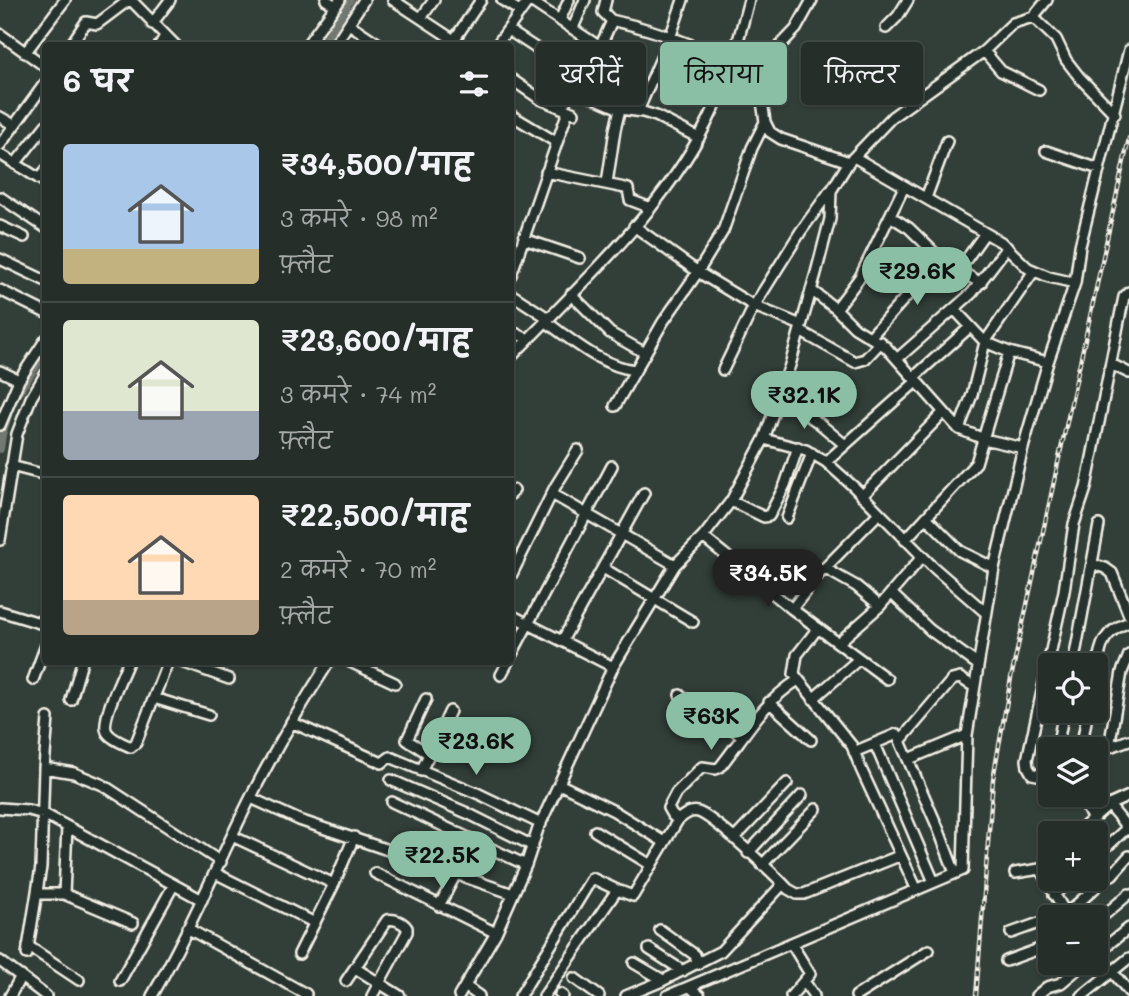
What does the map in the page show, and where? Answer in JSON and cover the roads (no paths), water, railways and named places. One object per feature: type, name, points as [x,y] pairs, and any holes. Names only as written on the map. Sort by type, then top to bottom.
[{"type":"street","points":[[25,53],[65,0]]},
{"type":"street","points":[[73,42],[86,22],[97,24],[130,0],[172,42]]},
{"type":"street","points":[[152,24],[170,0]]},
{"type":"street","points":[[309,42],[338,3],[326,0]]},
{"type":"street","points":[[337,42],[364,0]]},
{"type":"street","points":[[393,0],[452,42],[481,0]]},
{"type":"street","points":[[421,18],[434,0]]},
{"type":"street","points":[[502,0],[521,12]]},
{"type":"street","points":[[499,42],[529,0],[593,42]]},
{"type":"street","points":[[560,20],[569,0]]},
{"type":"street","points":[[573,28],[585,0]]},
{"type":"street","points":[[606,0],[603,12],[611,20],[671,35],[687,42]]},
{"type":"street","points":[[638,111],[683,0]]},
{"type":"street","points":[[737,42],[749,0]]},
{"type":"street","points":[[785,42],[796,29],[812,0]]},
{"type":"street","points":[[886,28],[908,0]]},
{"type":"street","points":[[723,370],[754,306],[801,231],[852,160],[892,117],[984,51],[1013,23],[1033,17],[1047,0]]},
{"type":"street","points":[[1033,17],[1056,39],[1066,60],[1080,78],[1115,114]]},
{"type":"street","points":[[602,42],[611,20]]},
{"type":"street","points":[[349,24],[376,42]]},
{"type":"street","points":[[508,30],[536,48]]},
{"type":"street","points":[[0,34],[42,64]]},
{"type":"street","points":[[161,42],[165,36]]},
{"type":"street","points":[[667,996],[963,870],[967,735],[985,612],[1023,448],[1075,283],[1080,246],[1129,50]]},
{"type":"street","points":[[984,51],[1001,71],[1039,90]]},
{"type":"street","points":[[514,81],[540,99],[568,111]]},
{"type":"street","points":[[0,145],[42,87]]},
{"type":"street","points":[[514,267],[569,105]]},
{"type":"street","points":[[611,105],[666,120],[699,138]]},
{"type":"street","points":[[514,354],[608,257],[651,208],[699,138],[716,105]]},
{"type":"street","points":[[763,105],[765,122],[770,132],[781,139],[852,160],[926,198],[985,233],[1007,247],[1034,271],[1060,281],[1075,283]]},
{"type":"street","points":[[607,183],[611,148],[620,109]]},
{"type":"street","points":[[0,117],[14,125]]},
{"type":"street","points":[[514,117],[556,142]]},
{"type":"street","points":[[615,406],[663,322],[698,272],[727,221],[752,148],[765,122]]},
{"type":"street","points":[[15,164],[42,130]]},
{"type":"street","points":[[926,198],[947,141]]},
{"type":"street","points":[[1046,151],[1098,169]]},
{"type":"street","points":[[0,154],[42,181]]},
{"type":"street","points":[[546,172],[627,189],[630,200],[651,208]]},
{"type":"street","points":[[836,309],[860,277],[904,187]]},
{"type":"street","points":[[459,996],[496,933],[541,824],[613,667],[675,565],[703,537],[732,501],[764,439],[811,290],[830,219],[831,191]]},
{"type":"street","points":[[0,197],[42,225]]},
{"type":"street","points":[[890,216],[909,228],[940,259],[981,283]]},
{"type":"street","points":[[0,226],[24,237]]},
{"type":"street","points":[[634,226],[698,272],[754,306],[800,328],[855,362],[865,359],[881,342]]},
{"type":"street","points":[[958,271],[985,233]]},
{"type":"street","points":[[524,239],[580,258]]},
{"type":"street","points":[[897,359],[981,283],[1007,247]]},
{"type":"street","points":[[0,259],[42,279]]},
{"type":"street","points":[[871,336],[940,259]]},
{"type":"street","points":[[959,429],[972,395],[985,342],[1034,271]]},
{"type":"street","points":[[0,290],[42,311]]},
{"type":"street","points":[[811,290],[855,328],[881,342],[959,429],[984,439],[1023,448]]},
{"type":"street","points":[[1038,775],[1032,775],[1027,760],[1064,591],[1074,524],[1086,488],[1124,297],[1129,292]]},
{"type":"street","points":[[571,294],[610,333],[645,353]]},
{"type":"street","points":[[514,297],[587,350],[618,368],[635,370]]},
{"type":"street","points":[[954,309],[985,342],[1009,352],[1048,362]]},
{"type":"street","points":[[826,462],[970,327]]},
{"type":"street","points":[[514,332],[528,339]]},
{"type":"street","points":[[0,425],[19,380],[42,345]]},
{"type":"street","points":[[905,540],[976,463],[1009,352]]},
{"type":"street","points":[[1111,364],[1129,373]]},
{"type":"street","points":[[0,371],[19,380]]},
{"type":"street","points":[[0,540],[11,466],[22,418],[42,380]]},
{"type":"street","points":[[779,396],[819,423],[845,445]]},
{"type":"street","points":[[862,496],[944,412]]},
{"type":"street","points":[[764,439],[798,447],[826,462],[922,557],[985,612]]},
{"type":"street","points":[[732,501],[764,517],[769,516],[785,485],[798,447]]},
{"type":"street","points":[[514,570],[552,494],[578,450]]},
{"type":"street","points":[[788,519],[812,453]]},
{"type":"street","points":[[11,466],[42,474]]},
{"type":"street","points":[[514,650],[612,466]]},
{"type":"street","points":[[562,641],[644,493]]},
{"type":"street","points":[[552,494],[675,565]]},
{"type":"street","points":[[792,609],[824,568],[879,513]]},
{"type":"street","points":[[926,517],[960,551],[994,568]]},
{"type":"street","points":[[1075,653],[1099,526]]},
{"type":"street","points":[[703,537],[792,609],[887,679]]},
{"type":"street","points":[[838,643],[880,606],[922,557]]},
{"type":"street","points":[[1092,564],[1108,569],[1126,599],[1129,615]]},
{"type":"street","points":[[603,568],[693,622]]},
{"type":"street","points":[[824,568],[856,586],[880,606]]},
{"type":"street","points":[[891,593],[930,630],[977,664]]},
{"type":"street","points":[[0,611],[42,624]]},
{"type":"street","points":[[514,616],[613,667]]},
{"type":"street","points":[[1101,653],[1105,636],[1129,622]]},
{"type":"street","points":[[818,628],[797,655],[793,669],[798,680],[855,752],[917,890]]},
{"type":"street","points":[[1129,655],[1122,672],[1109,747],[1129,740]]},
{"type":"street","points":[[33,680],[42,656]]},
{"type":"street","points":[[813,699],[859,659]]},
{"type":"street","points":[[71,700],[81,665]]},
{"type":"street","points":[[127,665],[105,726],[107,732],[128,746],[135,746],[167,665]]},
{"type":"street","points":[[190,665],[229,680]]},
{"type":"street","points":[[152,996],[251,798],[291,722],[326,665]]},
{"type":"street","points":[[357,665],[396,683]]},
{"type":"street","points":[[501,675],[506,665]]},
{"type":"street","points":[[901,740],[952,680],[960,678],[973,685]]},
{"type":"street","points":[[678,820],[668,808],[676,793],[702,767],[718,769],[769,702],[798,680]]},
{"type":"street","points":[[680,695],[743,736]]},
{"type":"street","points":[[154,698],[209,715]]},
{"type":"street","points":[[426,699],[407,740],[429,754]]},
{"type":"street","points":[[769,702],[811,740]]},
{"type":"street","points":[[421,771],[450,711]]},
{"type":"street","points":[[48,718],[41,867],[27,950],[79,980]]},
{"type":"street","points":[[291,722],[382,763],[390,757],[479,794],[541,824]]},
{"type":"street","points":[[855,752],[897,734],[955,873]]},
{"type":"street","points":[[909,759],[967,735]]},
{"type":"street","points":[[876,744],[934,882]]},
{"type":"street","points":[[44,768],[74,774],[103,785],[221,862]]},
{"type":"street","points":[[391,780],[467,813],[533,846]]},
{"type":"street","points":[[734,839],[787,783]]},
{"type":"street","points":[[559,784],[614,811],[664,842]]},
{"type":"street","points":[[748,853],[803,795]]},
{"type":"street","points":[[1089,821],[1109,805],[1129,796]]},
{"type":"street","points":[[251,798],[299,820],[394,852]]},
{"type":"street","points":[[392,802],[526,865]]},
{"type":"street","points":[[1108,846],[1128,829],[1109,805]]},
{"type":"street","points":[[1086,807],[1092,818]]},
{"type":"street","points":[[0,808],[44,814],[202,900]]},
{"type":"street","points":[[762,865],[816,808]]},
{"type":"street","points":[[520,996],[592,878],[633,896],[678,820],[689,812],[701,813],[792,892],[804,894],[900,856]]},
{"type":"street","points":[[64,894],[67,827]]},
{"type":"street","points":[[594,831],[651,864]]},
{"type":"street","points":[[232,836],[334,884]]},
{"type":"street","points":[[299,954],[354,837]]},
{"type":"street","points":[[1108,870],[1112,875],[1129,856]]},
{"type":"street","points":[[1015,873],[1038,869]]},
{"type":"street","points":[[215,873],[315,923]]},
{"type":"street","points":[[375,873],[496,933]]},
{"type":"street","points":[[439,906],[456,874],[513,894]]},
{"type":"street","points":[[626,996],[721,951],[783,884]]},
{"type":"street","points":[[120,981],[173,886]]},
{"type":"street","points":[[544,996],[617,890]]},
{"type":"street","points":[[1052,891],[1058,905]]},
{"type":"street","points":[[1054,895],[1058,891]]},
{"type":"street","points":[[1076,905],[1092,891]]},
{"type":"street","points":[[37,894],[64,894],[133,923]]},
{"type":"street","points":[[1108,912],[1129,894]]},
{"type":"street","points":[[346,981],[387,920],[392,919],[406,926],[407,932],[372,996]]},
{"type":"street","points":[[1011,933],[1038,923]]},
{"type":"street","points":[[187,928],[306,994]]},
{"type":"street","points":[[1108,945],[1129,928]]},
{"type":"street","points":[[660,930],[695,955],[698,964]]},
{"type":"street","points":[[791,943],[810,971],[809,976],[791,996]]},
{"type":"street","points":[[649,949],[682,971]]},
{"type":"street","points":[[1006,961],[1038,949]]},
{"type":"street","points":[[856,996],[929,950]]},
{"type":"street","points":[[1082,996],[1129,958]]},
{"type":"street","points":[[0,961],[46,996]]},
{"type":"street","points":[[634,963],[663,980]]},
{"type":"street","points":[[1108,966],[1129,991],[1122,996]]},
{"type":"street","points":[[355,968],[400,996]]},
{"type":"street","points":[[1041,994],[1071,975]]},
{"type":"street","points":[[10,996],[21,976]]},
{"type":"street","points":[[573,978],[599,996]]},
{"type":"street","points":[[804,981],[814,996]]},
{"type":"street","points":[[465,986],[479,996]]},
{"type":"street","points":[[690,987],[700,996]]},
{"type":"waterway","points":[[324,42],[350,0]]},
{"type":"waterway","points":[[12,402],[42,358]]},
{"type":"waterway","points":[[0,449],[8,415]]},
{"type":"railway","points":[[976,996],[993,779],[1011,678],[1129,138]]}]
